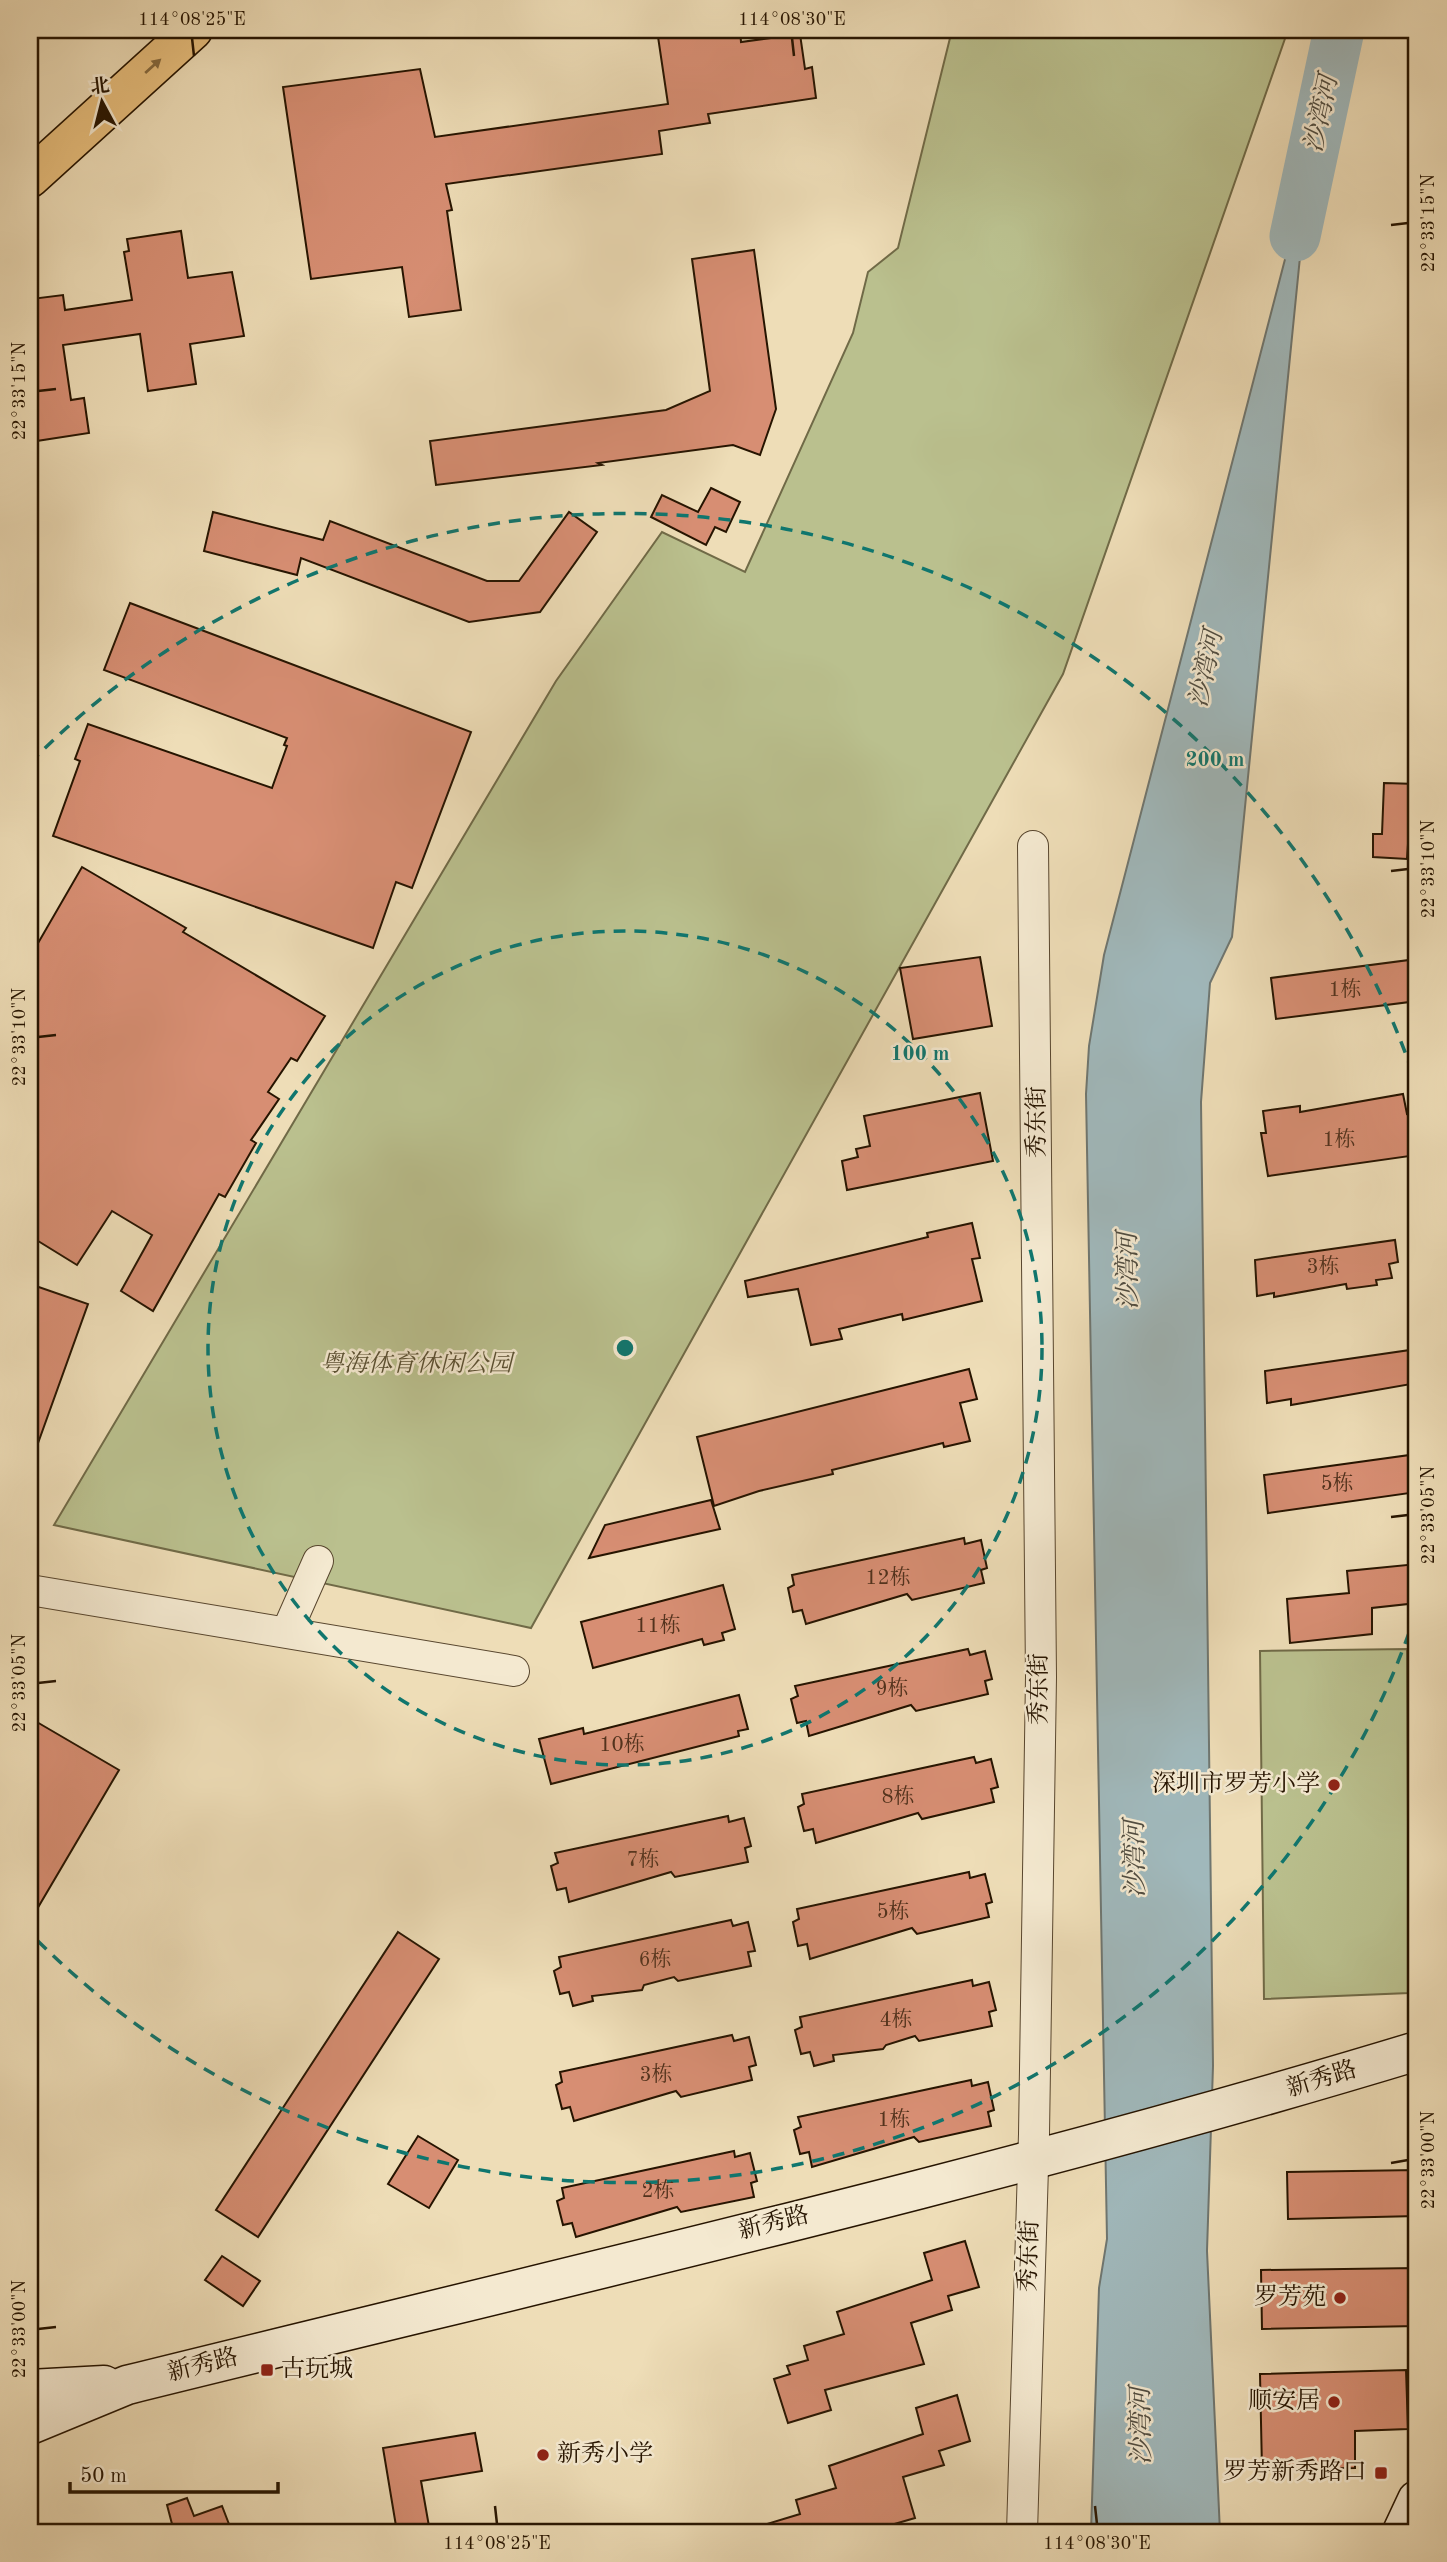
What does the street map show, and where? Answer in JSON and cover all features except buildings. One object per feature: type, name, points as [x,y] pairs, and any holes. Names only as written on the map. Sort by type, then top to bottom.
[{"type":"highway","points":[[30,178],[194,30]]},
{"type":"main road","name":"新秀路","points":[[30,2425],[127,2385],[1033,2161],[1253,2101],[1417,2051]]},
{"type":"main road","points":[[1253,2101],[1417,2073]]},
{"type":"main road","name":"新秀路","points":[[30,2389],[127,2385]]},
{"type":"main road","points":[[1402,2532],[1417,2500]]},
{"type":"street","name":"秀东街","points":[[1022,2532],[1033,2161],[1041,1677],[1033,846]]},
{"type":"street","points":[[287,1631],[318,1561]]},
{"type":"street","points":[[30,1590],[514,1671]]},
{"type":"green space","name":"粤海体育休闲公园","points":[[952,30],[1288,30],[1063,674],[531,1628],[54,1525],[556,681],[662,532],[745,572],[853,333],[868,272],[898,248]]},
{"type":"green space","name":"深圳市罗芳小学","points":[[1407,1649],[1409,1993],[1264,1999],[1260,1651]]},
{"type":"water","points":[[1309,167],[1232,937],[1210,983],[1201,1102],[1213,2066],[1207,2251],[1220,2532],[1091,2532],[1099,2288],[1107,2239],[1086,1094],[1089,1046],[1104,955]]},
{"type":"waterway","name":"沙湾河","points":[[1295,236],[1339,30]]},
{"type":"place","name":"深圳市罗芳小学","points":[[1334,1785]]},
{"type":"place","name":"罗芳苑","points":[[1340,2298]]},
{"type":"place","name":"古玩城","points":[[267,2370]]},
{"type":"place","name":"顺安居","points":[[1334,2402]]},
{"type":"place","name":"新秀小学","points":[[543,2455]]},
{"type":"place","name":"罗芳新秀路口","points":[[1381,2473]]}]
